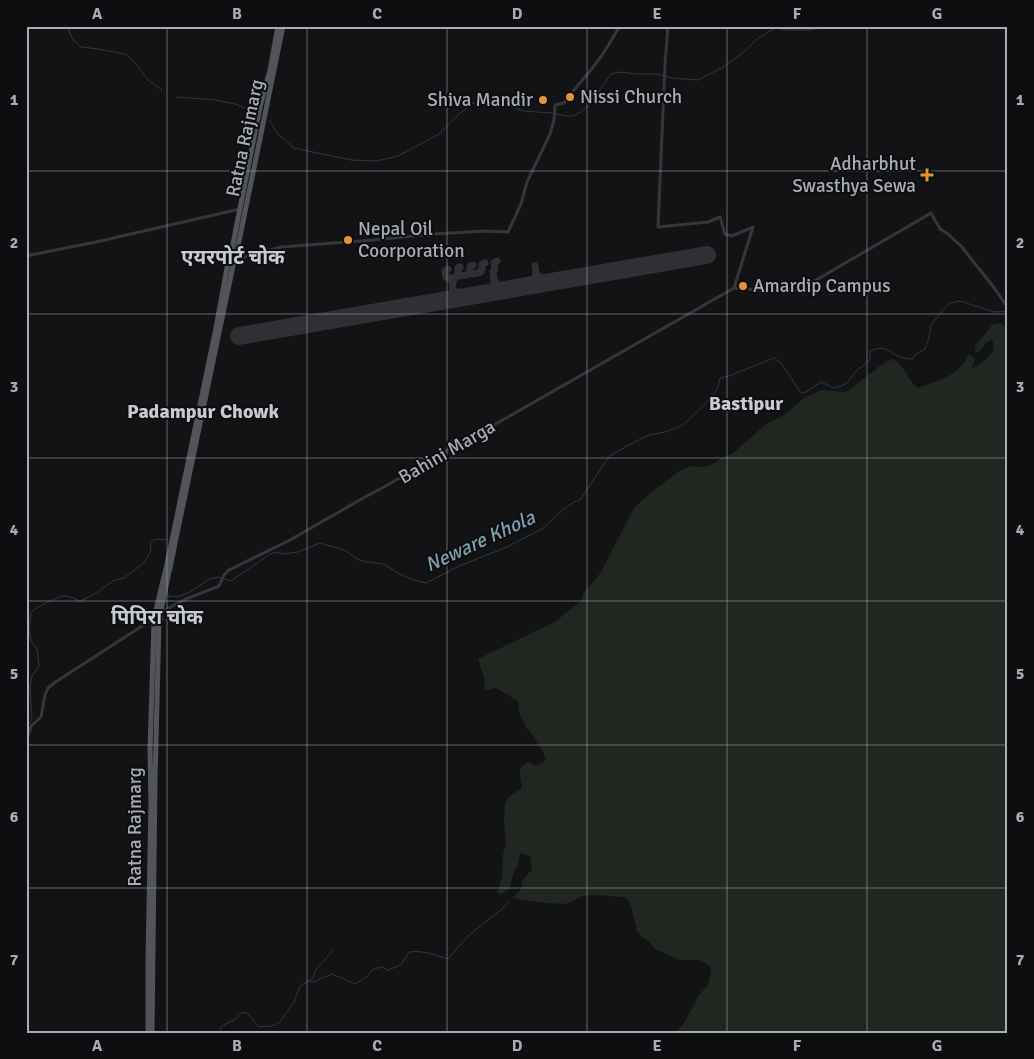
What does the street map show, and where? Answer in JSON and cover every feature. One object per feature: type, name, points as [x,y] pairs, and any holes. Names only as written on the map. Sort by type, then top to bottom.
[{"type":"main road","name":"Ratna Rajmarg","points":[[266,98],[278,26]]},
{"type":"main road","name":"Ratna Rajmarg","points":[[148,1033],[152,803],[150,750],[157,617],[242,210],[283,26]]},
{"type":"main road","name":"Ratna Rajmarg","points":[[152,1033],[157,617]]},
{"type":"street","points":[[233,258],[245,257],[281,247],[299,247],[334,242],[433,234],[486,231],[508,232],[517,213],[527,182],[550,134],[556,111],[555,105],[564,103],[571,92],[593,68],[620,26]]},
{"type":"street","points":[[668,26],[664,74],[658,227],[708,222],[720,216],[725,234],[729,236],[753,227],[734,288],[772,291],[798,290],[932,213],[940,229],[961,246],[1006,305],[1008,305]]},
{"type":"street","points":[[26,256],[242,210]]},
{"type":"street","name":"Bahini Marga","points":[[26,743],[28,726],[41,717],[48,688],[186,599],[219,586],[229,570],[290,540],[734,288]]},
{"type":"shaded area","points":[[1001,323],[1008,328],[1008,1033],[675,1033],[684,1023],[699,995],[708,985],[711,973],[710,966],[700,960],[680,960],[655,949],[637,931],[631,906],[624,897],[582,896],[563,904],[512,898],[522,888],[522,881],[532,869],[530,856],[520,853],[518,865],[514,871],[509,889],[501,894],[497,893],[502,877],[503,855],[506,843],[504,823],[507,798],[522,788],[520,769],[525,764],[529,762],[535,766],[546,760],[520,715],[518,701],[496,688],[486,690],[478,659],[556,621],[581,601],[584,592],[601,572],[634,508],[679,471],[691,466],[709,466],[721,458],[732,454],[765,425],[784,415],[804,398],[824,390],[848,391],[891,359],[903,368],[918,388],[954,373],[965,362],[969,354],[975,359],[972,368],[977,366],[990,355],[994,347],[992,340],[987,342],[979,352],[975,352],[975,346],[993,324]]},
{"type":"waterway","points":[[67,26],[73,40],[81,47],[125,54],[131,58],[149,81],[162,90]]},
{"type":"waterway","points":[[269,120],[278,134],[294,148],[351,160],[377,161],[398,156],[439,134],[473,103],[494,100],[523,111],[573,116],[596,100],[601,88],[611,74],[619,72],[656,74],[672,78],[698,80],[723,67],[744,52],[757,39],[775,28],[808,30],[824,26]]},
{"type":"waterway","points":[[177,97],[215,100],[235,104],[253,111]]},
{"type":"waterway","name":"Neware Khola","points":[[167,591],[169,597],[180,596],[210,579],[218,577],[231,581],[270,554],[298,552],[320,543],[344,550],[359,560],[383,564],[413,580],[426,583],[459,566],[507,547],[542,529],[564,509],[580,500],[610,456],[649,435],[665,432],[683,425],[711,398],[718,387],[720,378],[774,358],[781,363],[801,393],[806,392],[821,382],[834,388],[847,383],[857,370],[866,364],[870,359],[870,351],[881,348],[899,357],[913,359],[915,355],[925,349],[931,325],[950,303],[960,301],[994,312],[1008,311]]},
{"type":"waterway","name":"Neware Khola","points":[[26,729],[32,719],[30,687],[32,676],[39,666],[37,649],[31,641],[29,629],[31,612],[47,602],[64,596],[80,601],[93,595],[113,581],[124,578],[145,562],[151,551],[150,542],[156,539],[166,540]]},
{"type":"waterway","name":"Neware Khola","points":[[172,570],[176,549]]},
{"type":"waterway","points":[[308,981],[313,982],[332,974],[355,984],[368,976],[373,969],[382,967],[388,970],[401,965],[409,952],[424,952],[448,959],[467,937],[508,902]]},
{"type":"waterway","points":[[221,1033],[220,1028],[234,1020],[242,1012],[248,1014],[259,1027],[272,1026],[280,1022],[294,1002],[300,986],[313,978],[316,970],[334,949]]},
{"type":"taxiway","points":[[486,293],[493,287],[494,263],[497,261]]},
{"type":"taxiway","points":[[470,271],[473,274],[481,272],[482,264],[485,263]]},
{"type":"taxiway","points":[[458,274],[462,276],[469,274],[470,266],[473,265]]},
{"type":"taxiway","points":[[527,286],[535,278],[535,266]]},
{"type":"taxiway","points":[[445,300],[452,294],[453,281],[458,275],[458,268],[460,267]]},
{"type":"taxiway","points":[[448,269],[445,271],[446,277],[452,281]]},
{"type":"taxiway","points":[[536,273],[547,283]]},
{"type":"taxiway","points":[[495,281],[499,287],[507,290]]},
{"type":"taxiway","points":[[453,289],[458,295],[464,297]]},
{"type":"runway","points":[[239,336],[707,255]]},
{"type":"place","name":"Nissi Church","points":[[570,97]]},
{"type":"place","name":"Shiva Mandir","points":[[543,100]]},
{"type":"place","name":"Adharbhut Swasthya Sewa","points":[[927,175]]},
{"type":"place","name":"Nepal Oil Coorporation","points":[[348,240]]},
{"type":"place","name":"Amardip Campus","points":[[743,286]]},
{"type":"district","name":"एयरपोर्ट चोक","points":[[233,257]]},
{"type":"district","name":"Bastipur","points":[[746,403]]},
{"type":"district","name":"Padampur Chowk","points":[[203,411]]},
{"type":"district","name":"पिपिरा चोक","points":[[157,617]]}]
